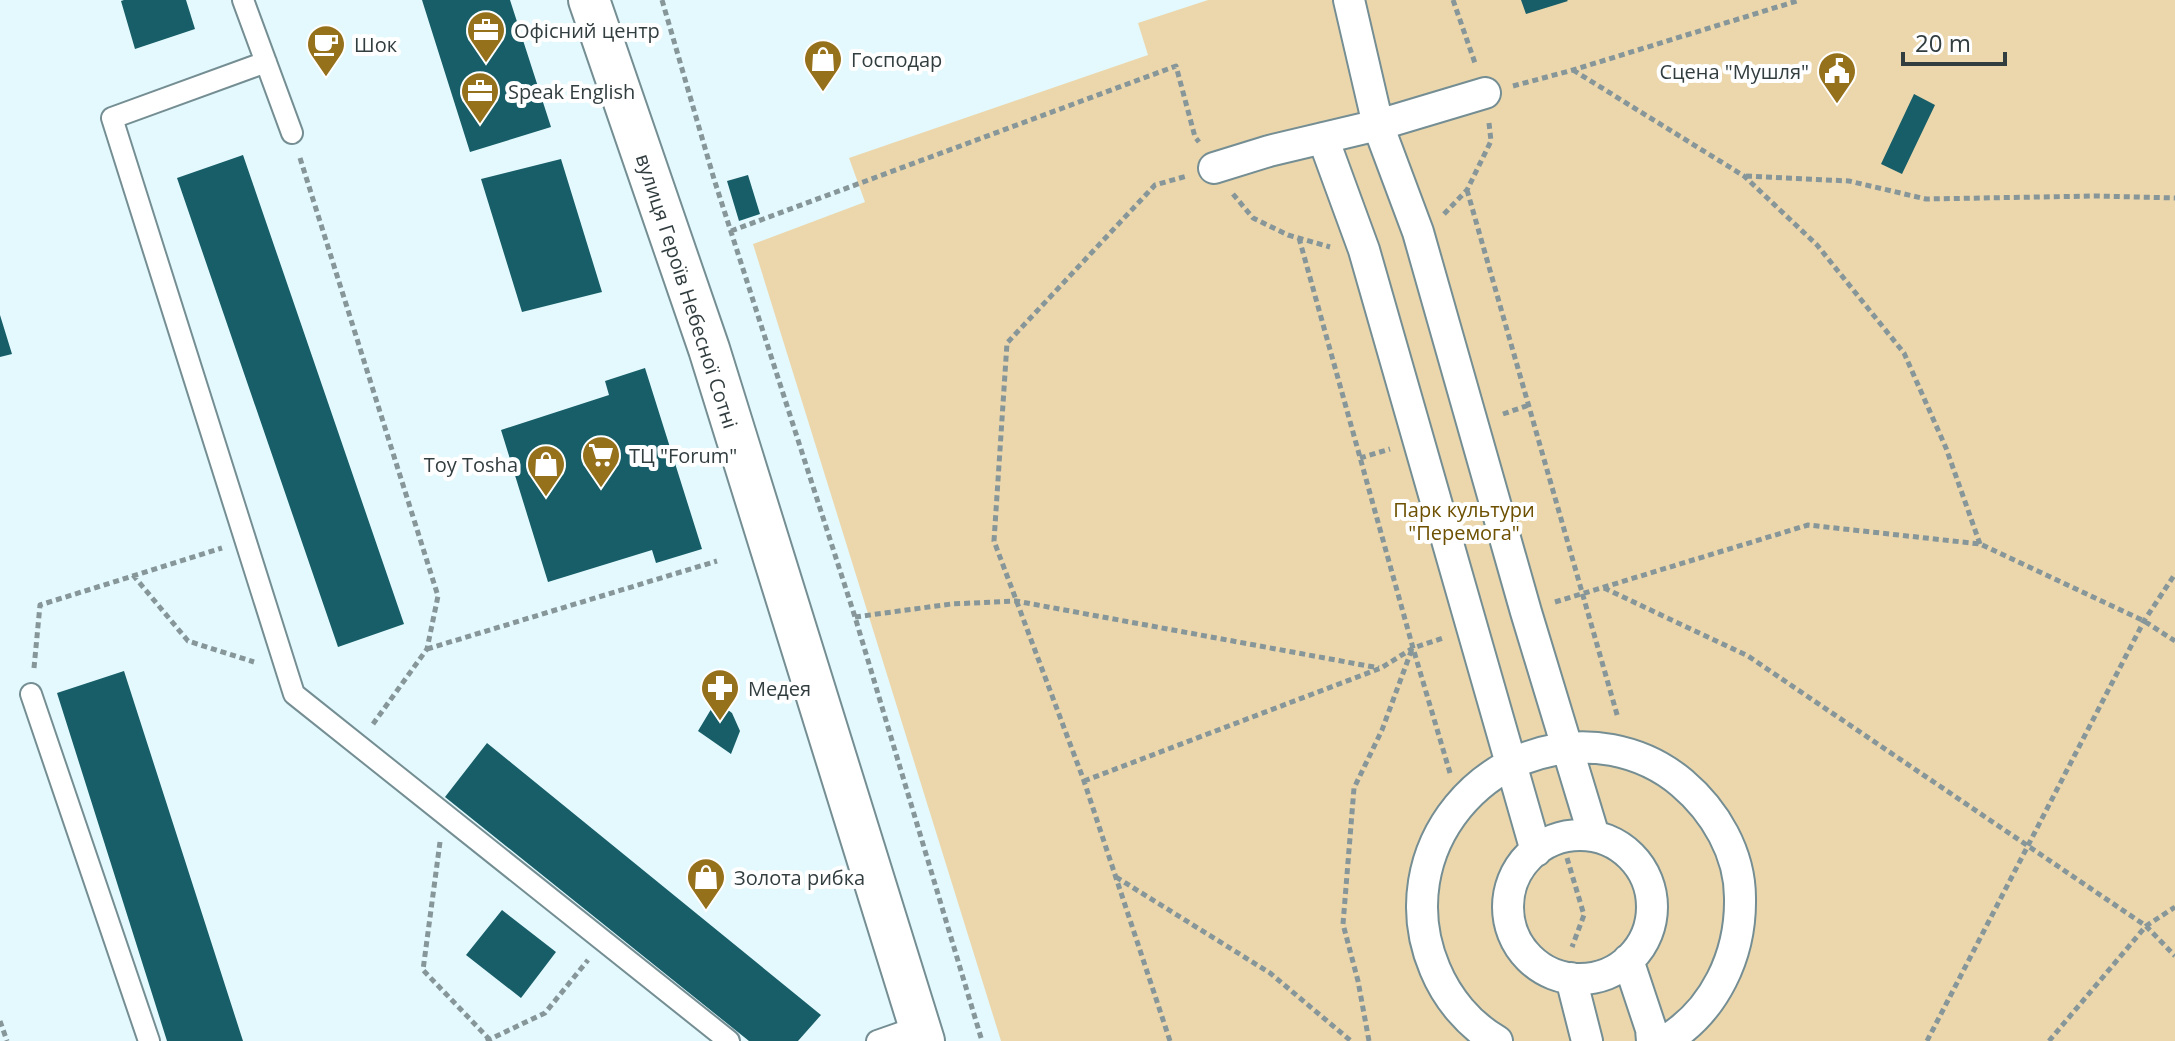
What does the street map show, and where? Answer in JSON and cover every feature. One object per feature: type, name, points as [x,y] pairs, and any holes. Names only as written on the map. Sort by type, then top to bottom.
[{"type":"street","name":"вулиця Героїв Небесної Сотні","points":[[589,0],[709,349],[922,1034]]},
{"type":"street","points":[[1349,0],[1378,125],[1418,232],[1526,612],[1594,836]]},
{"type":"street","points":[[1214,168],[1485,93]]},
{"type":"street","points":[[1323,138],[1364,250],[1511,764],[1548,844]]},
{"type":"street","points":[[1497,1041],[1453,1002],[1429,955],[1422,903],[1431,852],[1459,804],[1486,779],[1511,764],[1544,751],[1596,747],[1650,762],[1674,776],[1713,815],[1736,866],[1740,921],[1735,949],[1725,975],[1711,999],[1693,1020],[1665,1041]]},
{"type":"street","points":[[1581,835],[1594,836],[1613,843],[1631,856],[1644,873],[1653,905],[1649,927],[1638,950],[1620,967],[1596,977],[1567,977],[1547,970],[1527,955],[1510,922],[1509,897],[1523,863],[1548,844],[1581,835]]},
{"type":"street","points":[[1628,960],[1651,1029],[1652,1041]]},
{"type":"street","points":[[1567,977],[1587,1041]]},
{"type":"lane","points":[[243,0],[292,133]]},
{"type":"lane","points":[[266,62],[112,118],[294,694],[729,1041]]},
{"type":"lane","points":[[31,694],[149,1041]]},
{"type":"lane","points":[[877,1041],[922,1034]]},
{"type":"path","points":[[662,0],[731,231],[855,617],[982,1041]]},
{"type":"path","points":[[1453,0],[1485,93],[1573,70],[1800,0]]},
{"type":"path","points":[[731,231],[1176,66],[1195,137],[1214,168],[1155,185],[1007,343],[994,541],[1084,781],[1170,1041]]},
{"type":"path","points":[[1573,70],[1744,176],[1817,245],[1904,353],[1946,448],[1980,544]]},
{"type":"path","points":[[292,133],[438,596],[427,649],[359,745]]},
{"type":"path","points":[[1744,176],[1849,181],[1926,199],[2175,198]]},
{"type":"path","points":[[1467,190],[1628,754]]},
{"type":"path","points":[[1299,238],[1459,804]]},
{"type":"path","points":[[1526,612],[1808,525],[1980,544],[2144,621],[2175,641]]},
{"type":"path","points":[[31,694],[40,605],[246,540]]},
{"type":"path","points":[[427,649],[717,561]]},
{"type":"path","points":[[1927,1041],[2144,621],[2175,574]]},
{"type":"path","points":[[133,575],[188,641],[287,672]]},
{"type":"path","points":[[1603,588],[1748,656],[2146,926],[2175,956]]},
{"type":"path","points":[[855,617],[951,604],[1016,601],[1381,668]]},
{"type":"path","points":[[1084,781],[1381,668],[1413,648],[1471,628]]},
{"type":"path","points":[[1369,1041],[1343,924],[1354,788],[1382,730],[1413,648]]},
{"type":"path","points":[[444,813],[423,970],[489,1040],[545,1013],[604,941]]},
{"type":"path","points":[[1548,844],[1584,915],[1567,977]]},
{"type":"path","points":[[1115,877],[1270,973],[1351,1041]]},
{"type":"path","points":[[2049,1041],[2146,926],[2175,907]]},
{"type":"path","points":[[0,1021],[7,1041]]},
{"type":"green space","name":"Парк культури \"Перемога\"","points":[[1208,0],[2175,0],[2175,1041],[1001,1041],[753,244],[865,202],[849,158],[1148,55],[1138,23]]},
{"type":"building","points":[[186,0],[195,29],[135,49],[121,1]]},
{"type":"building","name":"Офісний центр","points":[[422,0],[510,0],[551,127],[470,152]]},
{"type":"building","points":[[1521,0],[1567,0],[1568,1],[1526,14]]},
{"type":"building","points":[[1914,94],[1935,105],[1902,174],[1881,164]]},
{"type":"building","points":[[243,155],[404,624],[338,647],[177,178]]},
{"type":"building","points":[[561,159],[602,292],[522,312],[481,179]]},
{"type":"building","points":[[748,175],[760,214],[739,221],[727,181]]},
{"type":"building","points":[[0,315],[12,354],[0,357]]},
{"type":"building","name":"ТЦ \"Forum\"","points":[[645,368],[702,549],[656,563],[652,550],[548,582],[501,430],[609,395],[605,381]]},
{"type":"building","points":[[124,671],[243,1041],[167,1041],[57,693]]},
{"type":"building","name":"Медея","points":[[716,701],[732,713],[740,731],[731,754],[698,731]]},
{"type":"building","points":[[487,743],[821,1015],[798,1041],[749,1041],[445,797]]},
{"type":"building","points":[[502,910],[556,952],[521,998],[466,955]]},
{"type":"place","name":"Офісний центр","points":[[486,64]]},
{"type":"place","name":"Шок","points":[[326,78]]},
{"type":"place","name":"Господар","points":[[823,93]]},
{"type":"place","name":"Сцена \"Мушля\"","points":[[1837,105]]},
{"type":"place","name":"Speak English","points":[[480,125]]},
{"type":"place","name":"ТЦ \"Forum\"","points":[[601,489]]},
{"type":"place","name":"Toy Tosha","points":[[546,498]]},
{"type":"place","name":"Медея","points":[[720,722]]},
{"type":"place","name":"Золота рибка","points":[[706,911]]}]
